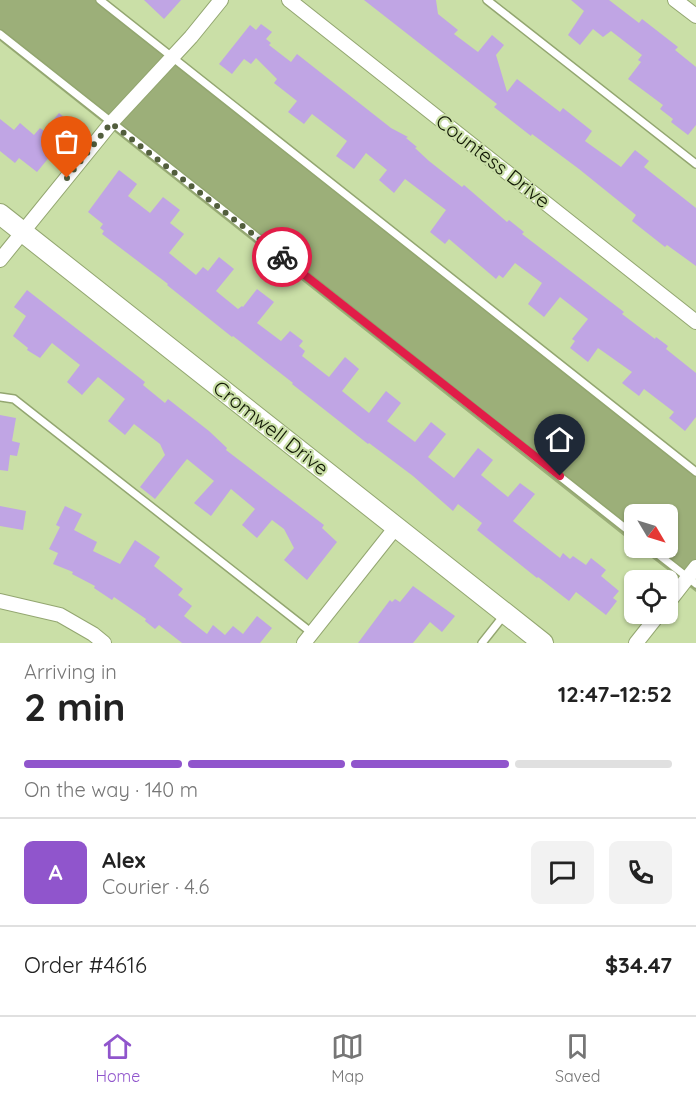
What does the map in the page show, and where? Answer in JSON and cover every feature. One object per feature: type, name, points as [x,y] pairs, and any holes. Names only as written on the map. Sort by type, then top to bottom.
[{"type":"street","points":[[0,260],[111,123],[221,0]]},
{"type":"street","name":"Countess Drive","points":[[289,0],[696,322]]},
{"type":"street","points":[[675,0],[696,16]]},
{"type":"street","name":"Cromwell Drive","points":[[0,214],[543,643]]},
{"type":"street","points":[[308,638],[396,527]]},
{"type":"street","points":[[678,592],[693,576]]},
{"type":"street","points":[[0,601],[60,615],[104,643]]},
{"type":"street","points":[[636,643],[651,624]]},
{"type":"lane","points":[[100,0],[696,472]]},
{"type":"lane","points":[[487,0],[696,164]]},
{"type":"lane","points":[[0,34],[624,527]]},
{"type":"lane","points":[[0,397],[14,399],[308,638]]},
{"type":"lane","points":[[665,558],[693,576]]},
{"type":"lane","points":[[482,643],[506,614]]},
{"type":"green space","points":[[0,0],[99,0],[696,473],[696,592],[678,578],[678,570],[668,570],[652,558],[678,558],[678,504],[624,504],[624,536],[0,41]]},
{"type":"building","points":[[144,0],[181,0],[164,19]]},
{"type":"building","points":[[364,0],[436,0],[438,14],[458,30],[454,34],[478,52],[492,35],[504,45],[496,55],[507,92],[517,79],[560,112],[563,108],[592,131],[585,141],[621,167],[635,150],[649,161],[644,167],[696,208],[696,266],[667,245],[665,247],[632,221],[636,215],[579,169],[494,107],[497,104]]},
{"type":"building","points":[[571,0],[609,0],[639,23],[642,19],[678,47],[675,50],[696,67],[696,125],[688,135],[671,122],[673,119],[660,109],[663,105],[628,79],[641,62],[638,60],[642,55],[611,31],[603,37],[593,29],[580,45],[568,35],[584,11]]},
{"type":"building","points":[[261,24],[272,32],[266,39],[271,43],[269,45],[291,62],[297,54],[391,128],[408,137],[406,138],[429,161],[462,187],[464,185],[507,222],[509,220],[524,232],[522,234],[624,312],[622,314],[668,346],[666,349],[696,373],[696,417],[685,431],[669,418],[674,412],[644,389],[639,396],[622,383],[632,372],[598,348],[588,362],[570,348],[575,341],[572,339],[588,319],[560,297],[544,317],[528,304],[542,283],[515,263],[503,278],[499,275],[496,279],[449,239],[445,244],[430,232],[446,210],[405,179],[394,193],[379,180],[387,170],[366,153],[354,169],[336,156],[347,141],[312,114],[304,124],[288,112],[297,101],[274,83],[277,79],[256,58],[251,64],[244,59],[232,74],[219,64],[250,25],[256,30]]},
{"type":"building","points":[[59,113],[75,126],[37,172],[19,158],[15,163],[0,151],[0,119],[14,130],[20,123],[34,135],[40,128],[44,131]]},
{"type":"building","points":[[119,170],[137,184],[128,196],[150,213],[163,197],[180,210],[170,223],[184,234],[169,253],[196,275],[203,267],[208,271],[219,257],[234,269],[216,291],[238,309],[243,307],[257,289],[274,302],[257,323],[281,341],[290,331],[303,341],[299,346],[305,351],[302,356],[329,377],[345,357],[359,369],[342,391],[369,413],[386,391],[401,403],[387,421],[415,442],[431,422],[446,434],[428,457],[454,478],[478,448],[493,460],[481,475],[508,497],[520,483],[535,494],[513,521],[560,558],[563,553],[570,559],[573,556],[586,565],[591,558],[606,570],[601,576],[619,591],[613,598],[617,601],[606,615],[576,592],[569,601],[537,578],[477,530],[482,523],[458,504],[453,511],[413,476],[368,444],[102,234],[104,231],[100,228],[103,224],[88,212]]},
{"type":"building","points":[[27,290],[145,382],[143,385],[165,403],[168,399],[209,431],[227,448],[226,450],[324,525],[322,528],[337,542],[307,580],[284,560],[294,548],[284,529],[272,520],[257,538],[242,525],[255,509],[231,489],[211,516],[194,503],[214,481],[187,459],[155,499],[140,487],[165,455],[160,444],[134,424],[125,435],[108,421],[125,399],[98,377],[82,395],[67,382],[80,365],[52,343],[40,358],[27,350],[28,348],[13,336],[26,316],[14,307]]},
{"type":"building","points":[[0,415],[16,418],[12,441],[20,443],[17,456],[10,455],[8,471],[0,470]]},
{"type":"building","points":[[0,506],[26,511],[23,530],[0,526]]},
{"type":"building","points":[[65,506],[82,514],[74,530],[97,542],[93,551],[120,564],[135,540],[160,557],[154,566],[183,589],[178,595],[192,606],[184,616],[207,634],[213,625],[225,635],[233,626],[243,634],[257,616],[272,628],[260,643],[182,643],[159,625],[155,629],[145,621],[146,619],[114,597],[112,600],[94,588],[95,586],[72,574],[73,572],[53,564],[58,553],[49,549],[60,527],[56,525]]},
{"type":"building","points":[[413,586],[455,616],[442,632],[430,622],[413,643],[358,643],[390,600],[392,602],[395,599],[400,602]]},
{"type":"way so far","points":[[67,178],[111,123],[282,257]]},
{"type":"route","points":[[282,257],[560,476]]}]
